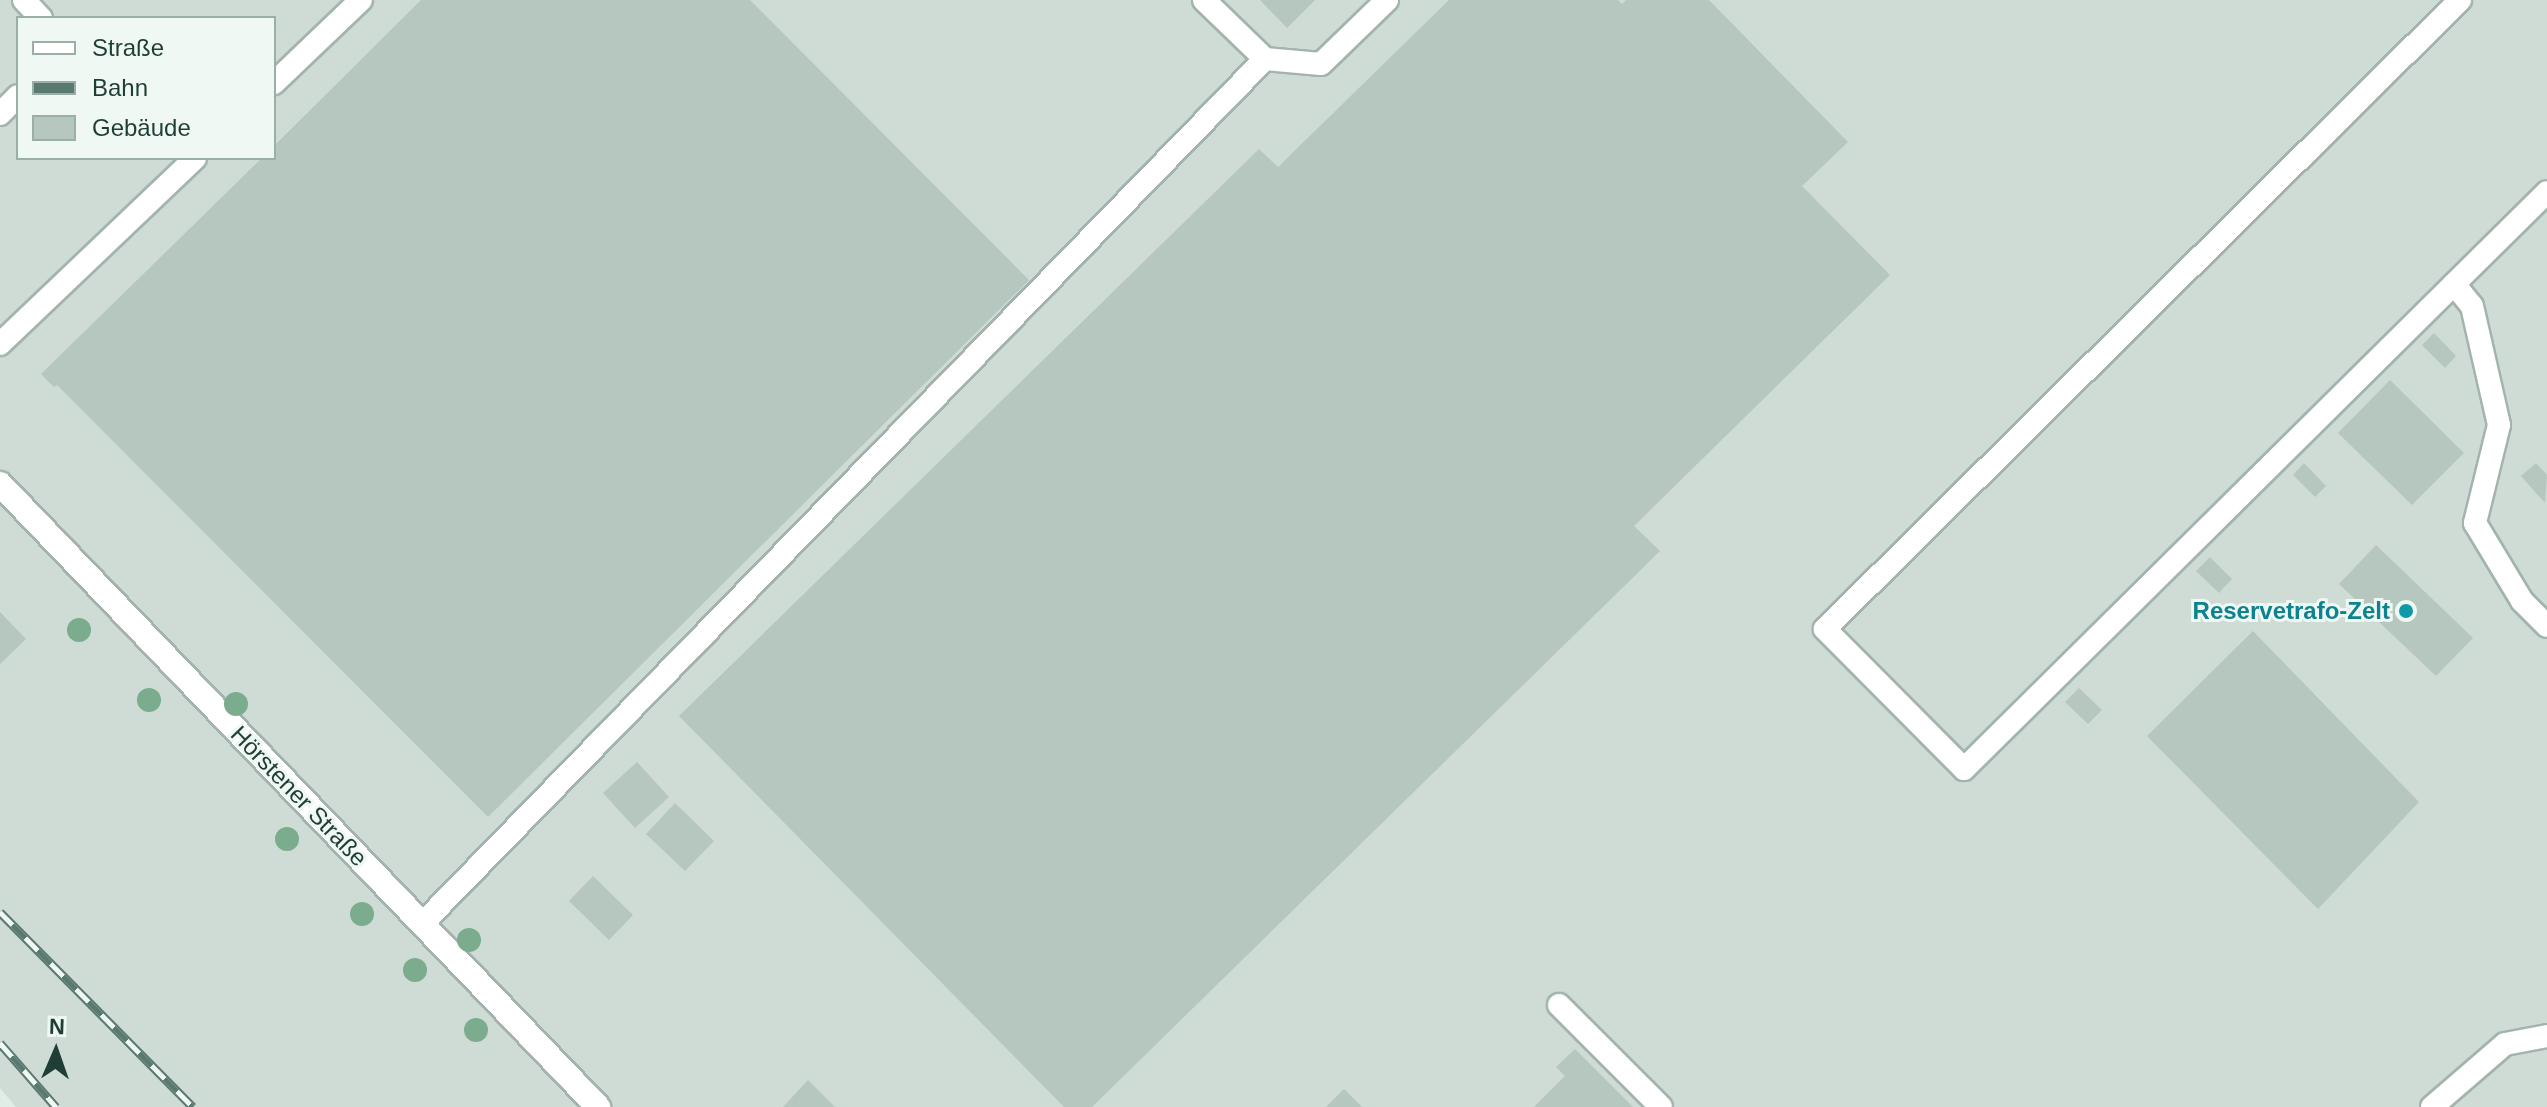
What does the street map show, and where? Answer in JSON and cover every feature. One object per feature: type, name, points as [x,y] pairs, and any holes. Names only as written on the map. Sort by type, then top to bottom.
[{"type":"street","name":"Hörstener Straße","points":[[0,484],[598,1107]]},
{"type":"lane","points":[[24,0],[39,16]]},
{"type":"lane","points":[[276,81],[361,0]]},
{"type":"lane","points":[[1204,0],[1265,59],[1321,64],[1387,0]]},
{"type":"lane","points":[[2460,0],[1825,629],[1964,769],[2547,192]]},
{"type":"lane","points":[[422,924],[1265,59]]},
{"type":"lane","points":[[0,114],[16,98]]},
{"type":"lane","points":[[0,344],[193,160]]},
{"type":"lane","points":[[2454,284],[2472,306],[2499,425],[2475,523],[2522,601],[2547,626]]},
{"type":"lane","points":[[1559,1005],[1661,1107]]},
{"type":"lane","points":[[2432,1107],[2505,1044],[2547,1036]]},
{"type":"shaded area","points":[[0,0],[2547,0],[2547,1107],[16,1107],[0,1088]]},
{"type":"building","points":[[421,0],[750,0],[1029,280],[488,817],[57,385],[54,387],[41,374],[260,160],[276,160],[276,144]]},
{"type":"building","points":[[1260,0],[1315,0],[1287,28]]},
{"type":"building","points":[[1449,0],[1618,0],[1622,4],[1626,0],[1709,0],[1848,142],[1802,186],[1890,275],[1634,526],[1660,551],[1092,1107],[1064,1107],[679,716],[1259,149],[1278,167]]},
{"type":"building","points":[[2434,333],[2456,356],[2445,368],[2422,345]]},
{"type":"building","points":[[2390,380],[2464,453],[2412,505],[2338,433]]},
{"type":"building","points":[[2304,463],[2326,486],[2315,497],[2293,475]]},
{"type":"building","points":[[2536,463],[2547,475],[2545,503],[2521,476]]},
{"type":"building","name":"Reservetrafo-Zelt","points":[[2376,545],[2473,638],[2436,676],[2339,584]]},
{"type":"building","points":[[2210,557],[2232,579],[2219,593],[2196,571]]},
{"type":"building","points":[[0,612],[26,639],[0,664]]},
{"type":"building","points":[[2253,631],[2419,802],[2318,909],[2147,736]]},
{"type":"building","points":[[2079,688],[2102,710],[2088,724],[2065,702]]},
{"type":"building","points":[[637,762],[669,797],[635,828],[603,793]]},
{"type":"building","points":[[675,803],[714,841],[685,871],[646,834]]},
{"type":"building","points":[[593,876],[633,915],[609,940],[569,901]]},
{"type":"building","points":[[1575,1049],[1633,1107],[1534,1107],[1565,1076],[1556,1067]]},
{"type":"building","points":[[808,1080],[835,1107],[783,1107]]},
{"type":"building","points":[[1344,1089],[1362,1107],[1326,1107]]},
{"type":"railway","points":[[0,912],[193,1107]]},
{"type":"railway","points":[[0,1043],[56,1107]]},
{"type":"place","name":"Reservetrafo-Zelt","points":[[2406,611]]}]
